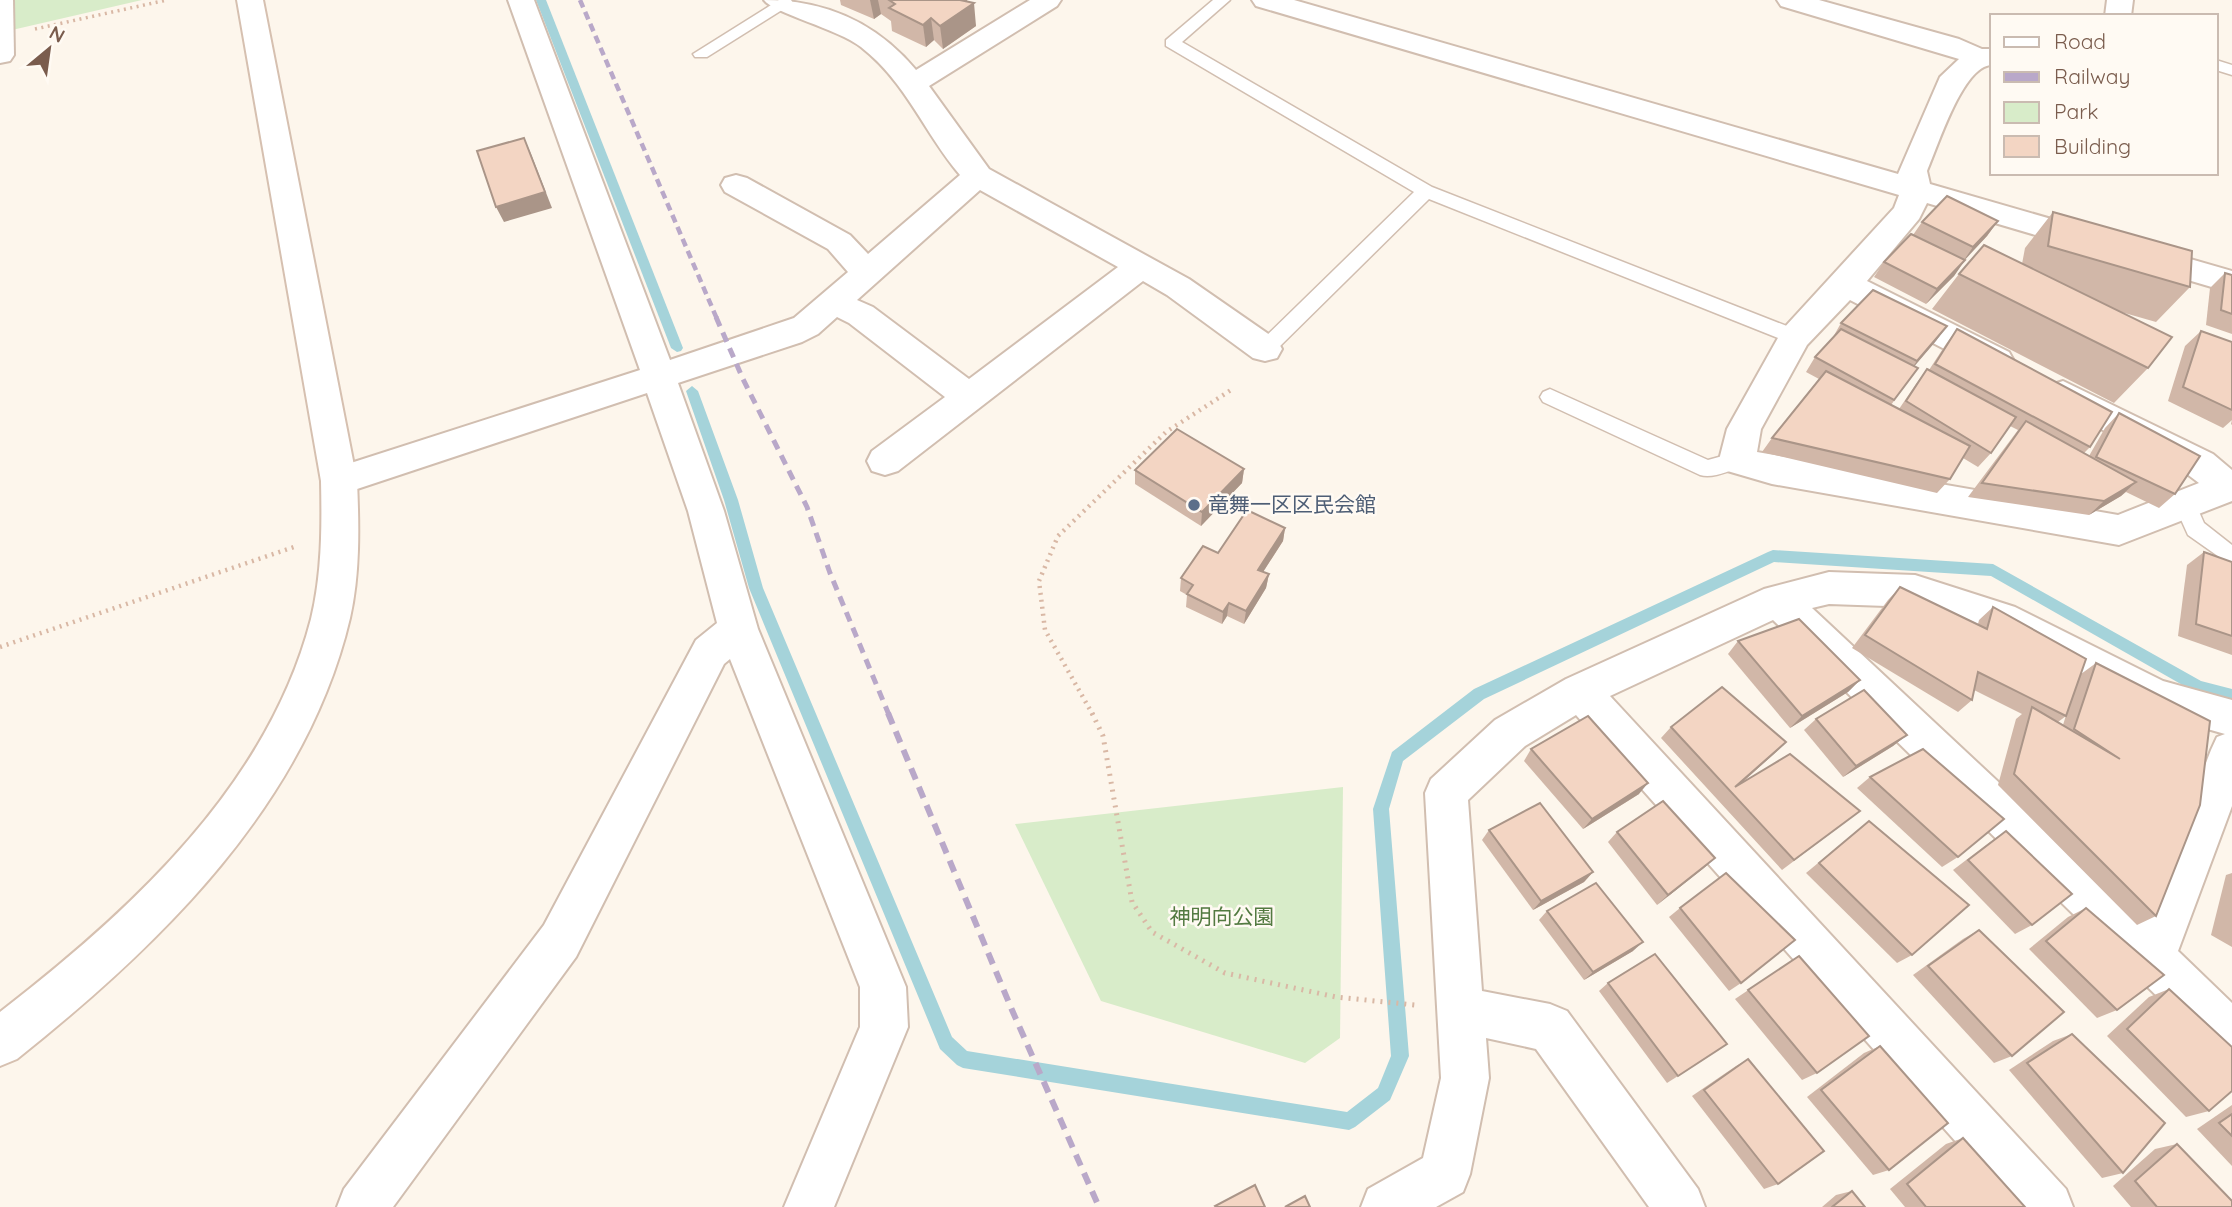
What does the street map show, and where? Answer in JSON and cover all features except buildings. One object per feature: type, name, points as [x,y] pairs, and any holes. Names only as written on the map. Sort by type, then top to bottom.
[{"type":"street","points":[[0,55],[1,0]]},
{"type":"street","points":[[0,1042],[90,968],[198,860],[267,765],[296,714],[317,663],[330,619],[340,553],[339,481],[250,0]]},
{"type":"street","points":[[521,0],[599,207],[706,511],[720,572],[738,629],[883,986],[884,1027],[816,1204]]},
{"type":"street","points":[[914,83],[1048,0]]},
{"type":"street","points":[[1265,0],[2232,282]]},
{"type":"street","points":[[1790,0],[1949,44],[1985,57]]},
{"type":"street","points":[[781,2],[847,26],[864,36],[914,83],[968,166],[978,176],[1178,287],[1265,349]]},
{"type":"street","points":[[1846,284],[2200,464],[2228,487],[2119,530],[1772,470],[1737,460],[1744,429],[1795,337],[1846,284],[1908,212],[1916,191],[1912,171],[1954,77],[1985,57]]},
{"type":"street","points":[[339,481],[790,334],[806,326],[978,176]]},
{"type":"street","points":[[736,185],[839,242],[867,273]]},
{"type":"street","points":[[885,461],[1140,267]]},
{"type":"street","points":[[833,302],[861,315],[968,397]]},
{"type":"street","points":[[1386,1207],[1445,1174],[1465,1078],[1442,1008],[1446,793],[1510,733],[1580,691],[1778,600],[1829,588],[1915,591],[2001,619],[2155,697],[2232,718]]},
{"type":"street","points":[[1778,600],[2232,1036]]},
{"type":"street","points":[[362,1207],[560,941],[710,652],[738,629]]},
{"type":"street","points":[[1580,691],[2048,1207]]},
{"type":"street","points":[[2153,958],[2232,750]]},
{"type":"street","points":[[1442,1008],[1550,1028],[1680,1207]]},
{"type":"lane","points":[[1222,0],[1172,44],[1426,191],[1795,337]]},
{"type":"lane","points":[[701,54],[781,2]]},
{"type":"lane","points":[[1265,349],[1426,191]]},
{"type":"lane","points":[[1550,397],[1707,469],[1737,460]]},
{"type":"lane","points":[[2185,504],[2196,529],[2232,556]]},
{"type":"path","points":[[1,40],[24,32],[167,0]]},
{"type":"path","points":[[1231,390],[1166,432],[1058,536],[1039,581],[1045,630],[1103,736],[1132,902],[1152,932],[1225,973],[1356,999],[1442,1008]]},
{"type":"path","points":[[0,647],[302,544]]},
{"type":"green space","points":[[13,0],[142,0],[12,30]]},
{"type":"green space","name":"神明向公園","points":[[1343,787],[1340,1038],[1305,1063],[1101,1001],[1015,824]]},
{"type":"waterway","points":[[541,0],[677,348]]},
{"type":"waterway","points":[[692,391],[731,500],[756,588],[946,1043],[963,1059],[1349,1121],[1384,1094],[1400,1056],[1381,809],[1397,757],[1479,694],[1773,556],[1993,570],[2198,686],[2232,695]]},
{"type":"railway","points":[[580,0],[717,319]]},
{"type":"railway","points":[[716,317],[743,379],[807,507],[830,573],[889,715]]},
{"type":"railway","points":[[888,713],[1012,1010],[1099,1207]]},
{"type":"place","name":"竜舞一区区民会館","points":[[1194,505]]}]
